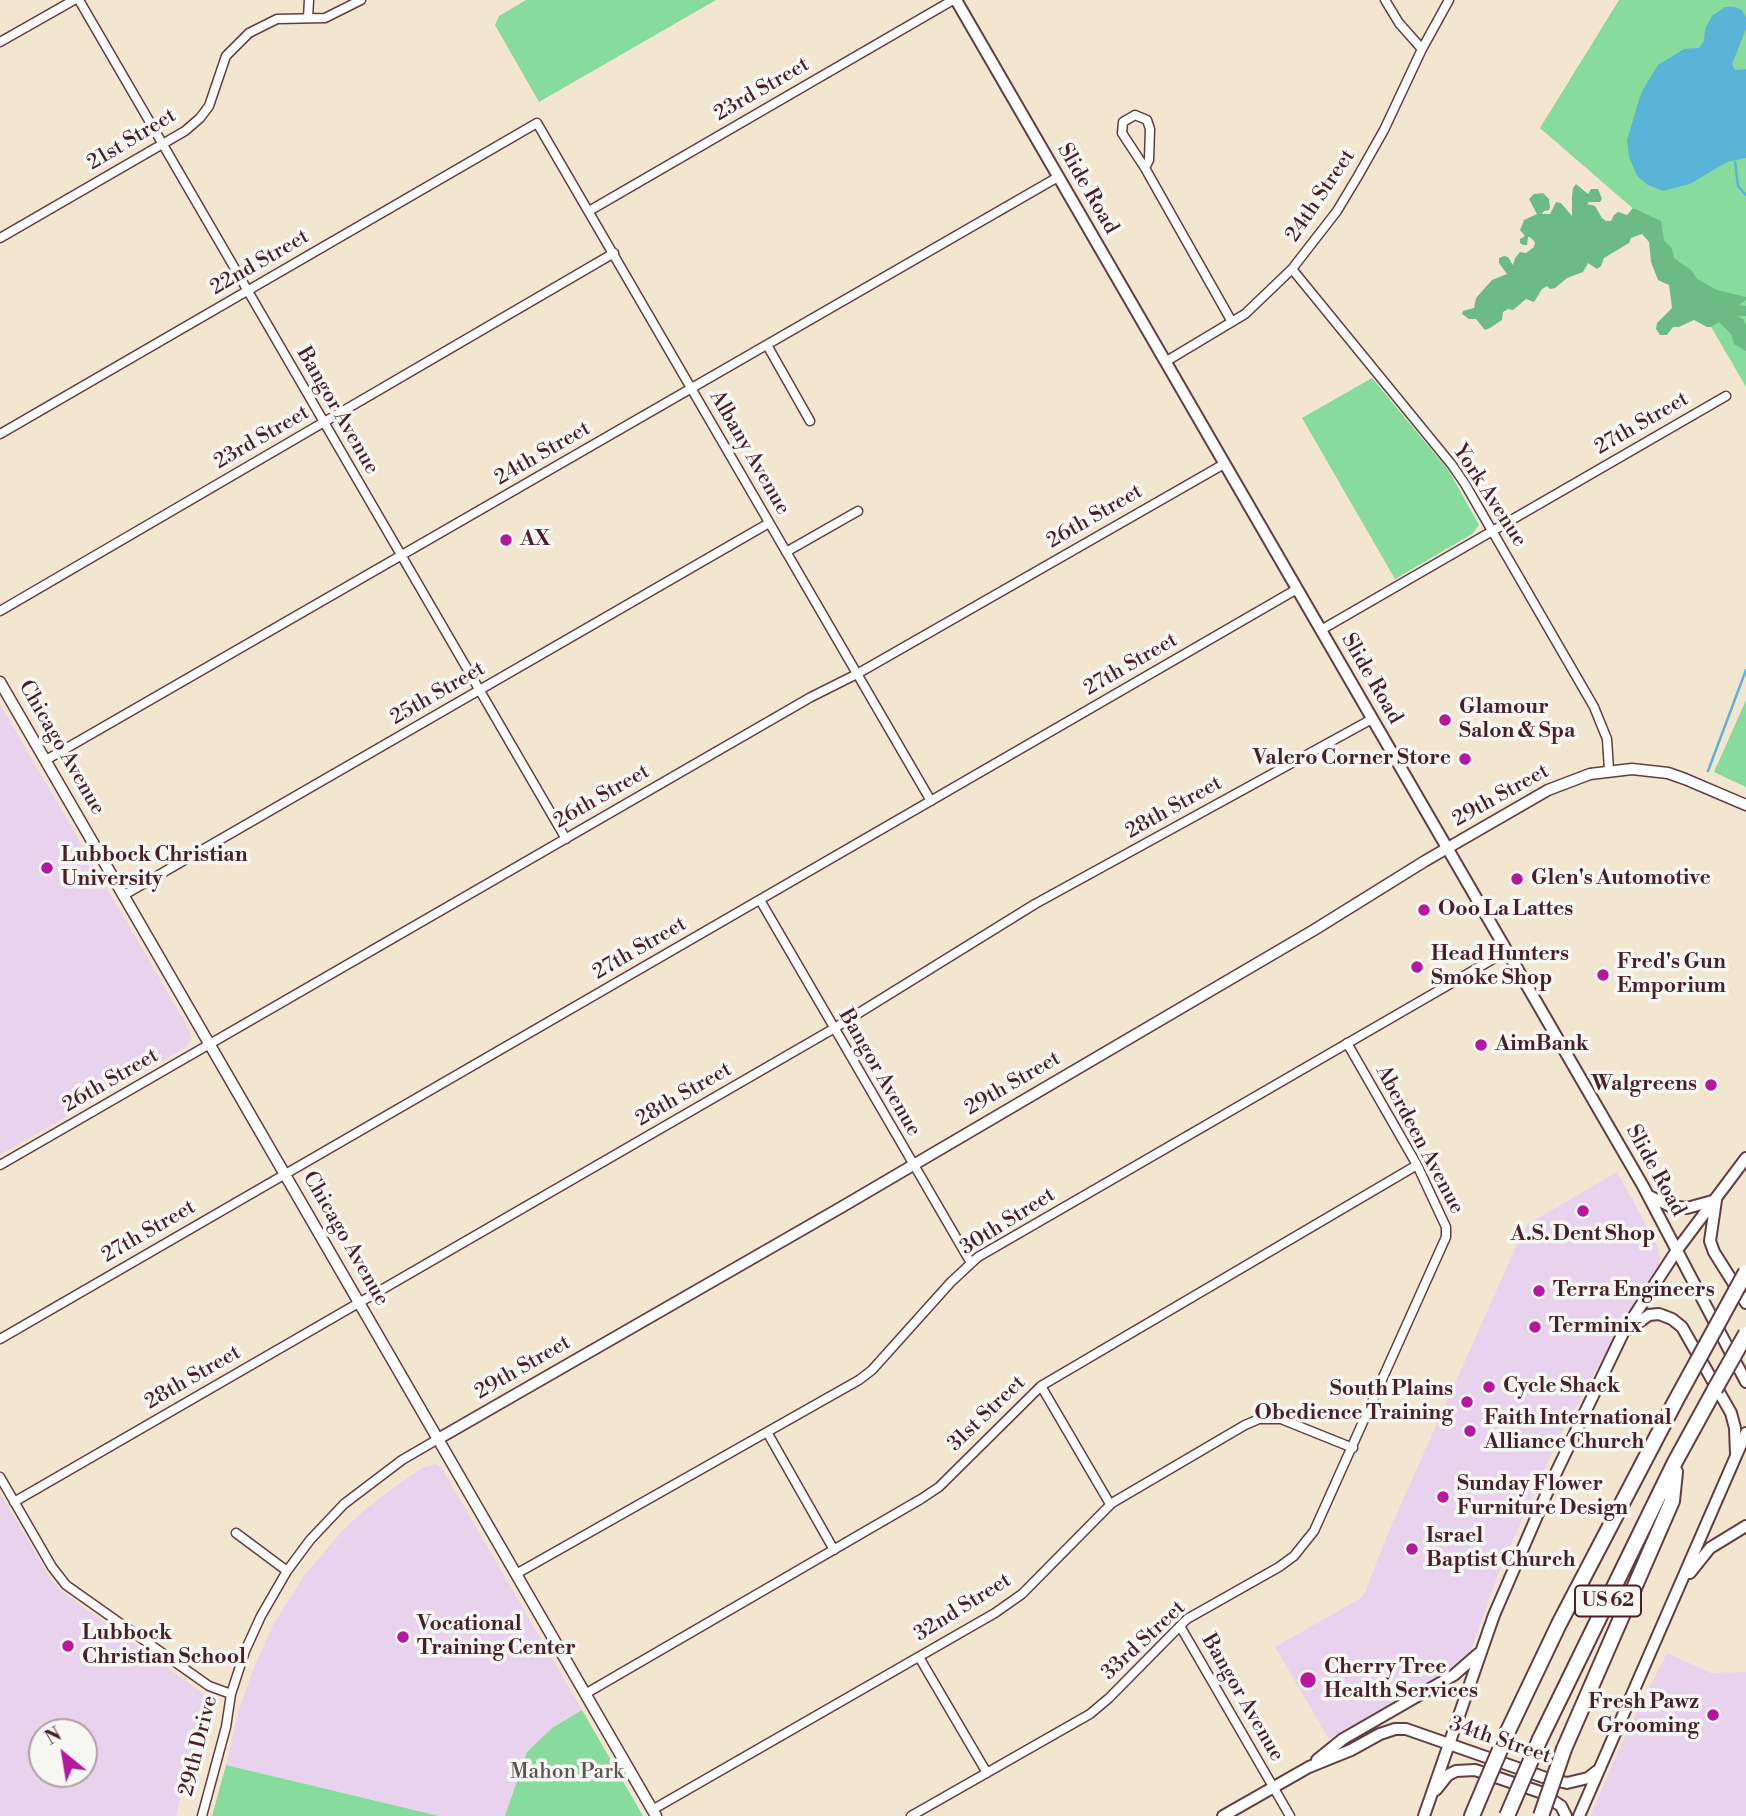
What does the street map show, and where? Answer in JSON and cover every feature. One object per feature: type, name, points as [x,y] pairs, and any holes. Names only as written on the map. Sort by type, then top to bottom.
[{"type":"highway","name":"US 62","points":[[1475,1810],[1508,1731],[1559,1624],[1746,1272]]},
{"type":"highway","name":"US 62","points":[[1507,1816],[1540,1739],[1675,1462],[1746,1334]]},
{"type":"highway","points":[[1541,1816],[1564,1749],[1672,1501],[1675,1462]]},
{"type":"main road","name":"Slide Road","points":[[955,0],[1649,1196],[1746,1382]]},
{"type":"main road","points":[[1424,1816],[1494,1615],[1553,1479],[1623,1334],[1677,1250],[1746,1158]]},
{"type":"main road","points":[[1649,1196],[1670,1206],[1687,1208],[1716,1200]]},
{"type":"main road","points":[[1716,1200],[1710,1241],[1746,1303]]},
{"type":"main road","points":[[1623,1334],[1649,1315],[1659,1314],[1682,1326],[1731,1413],[1735,1428],[1736,1456]]},
{"type":"main road","points":[[1579,1816],[1746,1433]]},
{"type":"main road","points":[[1678,1588],[1710,1548],[1746,1526]]},
{"type":"main road","name":"34th Street","points":[[1309,1767],[1343,1739],[1454,1675],[1481,1650]]},
{"type":"main road","name":"34th Street","points":[[1223,1816],[1309,1767],[1395,1729],[1406,1729],[1567,1783],[1588,1779],[1599,1769]]},
{"type":"main road","points":[[1429,1802],[1448,1775],[1456,1771],[1475,1770],[1540,1792],[1561,1806],[1566,1816]]},
{"type":"street","points":[[0,43],[74,0]]},
{"type":"street","name":"Bangor Avenue","points":[[79,0],[566,839]]},
{"type":"street","points":[[308,18],[309,0]]},
{"type":"street","name":"21st Street","points":[[0,238],[163,144],[200,118],[209,106],[226,56],[237,43],[263,24],[292,17],[325,18],[361,0]]},
{"type":"street","name":"23rd Street","points":[[589,211],[955,0]]},
{"type":"street","points":[[1385,0],[1399,23],[1422,49]]},
{"type":"street","name":"24th Street","points":[[1165,362],[1232,322],[1262,300],[1292,269],[1337,211],[1358,176],[1449,0]]},
{"type":"street","points":[[1145,168],[1149,160],[1150,130],[1147,120],[1135,115],[1123,122],[1122,133],[1145,168],[1232,322]]},
{"type":"street","name":"Albany Avenue","points":[[537,123],[930,801]]},
{"type":"street","name":"22nd Street","points":[[0,434],[537,123]]},
{"type":"street","name":"24th Street","points":[[46,760],[1058,177]]},
{"type":"street","name":"23rd Street","points":[[0,611],[614,253]]},
{"type":"street","name":"York Avenue","points":[[1292,269],[1452,465],[1594,707],[1607,739],[1609,770]]},
{"type":"street","points":[[766,345],[810,421]]},
{"type":"street","name":"27th Street","points":[[1321,630],[1726,396]]},
{"type":"street","name":"26th Street","points":[[0,1165],[811,697],[857,674],[1224,464]]},
{"type":"street","points":[[786,552],[858,511]]},
{"type":"street","name":"25th Street","points":[[124,895],[769,523]]},
{"type":"street","name":"27th Street","points":[[0,1339],[1297,589]]},
{"type":"street","name":"Chicago Avenue","points":[[0,681],[654,1813]]},
{"type":"street","name":"28th Street","points":[[14,1502],[833,1029],[1035,904],[1372,719]]},
{"type":"street","points":[[1609,770],[1632,769],[1668,773],[1746,805]]},
{"type":"street","name":"29th Street","points":[[438,1438],[912,1165],[1548,790],[1576,777],[1609,770]]},
{"type":"street","name":"Bangor Avenue","points":[[760,900],[912,1165],[971,1262]]},
{"type":"street","name":"30th Street","points":[[516,1574],[872,1370],[971,1262],[1507,951]]},
{"type":"street","name":"Aberdeen Avenue","points":[[1347,1043],[1417,1165],[1446,1227],[1446,1237],[1353,1448]]},
{"type":"street","name":"31st Street","points":[[585,1693],[939,1487],[1041,1386],[1417,1165]]},
{"type":"street","points":[[1041,1386],[1110,1504]]},
{"type":"street","name":"32nd Street","points":[[654,1813],[995,1613],[1022,1594],[1110,1504],[1245,1425],[1259,1419],[1281,1419],[1353,1448]]},
{"type":"street","points":[[766,1432],[834,1550]]},
{"type":"street","name":"29th Drive","points":[[202,1816],[226,1727],[231,1694],[245,1651],[261,1616],[287,1571],[310,1540],[344,1504],[402,1460],[438,1438]]},
{"type":"street","name":"33rd Street","points":[[911,1816],[1090,1714],[1187,1619],[1294,1556],[1314,1531],[1353,1448]]},
{"type":"street","points":[[0,1477],[66,1585],[209,1686],[231,1694]]},
{"type":"street","points":[[236,1533],[287,1571]]},
{"type":"street","name":"Bangor Avenue","points":[[1180,1626],[1290,1816]]},
{"type":"street","points":[[919,1657],[987,1773]]},
{"type":"shaded area","name":"Lubbock Christian University","points":[[0,704],[190,1031],[192,1039],[186,1047],[0,1155]]},
{"type":"shaded area","points":[[1617,1172],[1658,1247],[1659,1266],[1602,1359],[1557,1442],[1502,1564],[1469,1655],[1457,1666],[1329,1739],[1275,1647],[1361,1598],[1365,1592],[1389,1531],[1523,1231],[1530,1223]]},
{"type":"shaded area","name":"Vocational Training Center","points":[[435,1464],[441,1467],[582,1710],[552,1728],[527,1752],[505,1816],[439,1816],[226,1765],[240,1706],[254,1667],[274,1623],[304,1576],[343,1530],[366,1509],[422,1468]]},
{"type":"shaded area","name":"Lubbock Christian School","points":[[0,1493],[60,1590],[204,1694],[176,1816],[0,1816]]},
{"type":"shaded area","points":[[1667,1653],[1711,1673],[1746,1672],[1746,1816],[1590,1816],[1630,1725]]},
{"type":"green space","points":[[526,0],[716,0],[539,102],[495,25],[499,16]]},
{"type":"green space","points":[[1619,0],[1746,0],[1746,387],[1652,225],[1540,128]]},
{"type":"green space","points":[[1576,184],[1588,194],[1591,189],[1598,189],[1602,199],[1600,202],[1587,204],[1595,206],[1606,221],[1611,221],[1618,212],[1627,215],[1633,208],[1661,221],[1664,240],[1672,249],[1674,258],[1691,270],[1697,279],[1717,290],[1746,297],[1739,305],[1746,306],[1746,316],[1737,316],[1743,319],[1746,325],[1746,351],[1734,344],[1731,334],[1719,322],[1707,327],[1694,320],[1673,327],[1667,335],[1660,335],[1656,329],[1657,323],[1672,308],[1669,285],[1658,280],[1651,262],[1649,242],[1642,234],[1631,238],[1629,243],[1604,258],[1597,269],[1588,263],[1583,272],[1567,278],[1555,288],[1550,289],[1547,286],[1542,289],[1534,302],[1526,299],[1513,310],[1503,312],[1502,320],[1490,328],[1485,330],[1476,319],[1469,319],[1462,314],[1463,311],[1474,308],[1476,298],[1492,280],[1507,274],[1499,263],[1499,258],[1508,257],[1513,265],[1520,252],[1526,253],[1534,247],[1535,242],[1530,237],[1527,245],[1520,243],[1520,239],[1525,236],[1520,230],[1524,220],[1537,214],[1529,199],[1534,194],[1543,193],[1549,199],[1550,207],[1542,214],[1550,214],[1556,202],[1561,203],[1572,216],[1573,188]]},
{"type":"green space","points":[[1372,378],[1449,471],[1479,525],[1472,534],[1395,579],[1302,418]]},
{"type":"green space","points":[[1746,700],[1746,787],[1714,772]]},
{"type":"green space","name":"Mahon Park","points":[[582,1710],[643,1816],[505,1816],[527,1752],[552,1728]]},
{"type":"green space","points":[[226,1765],[439,1816],[212,1816]]},
{"type":"water","points":[[1725,7],[1742,10],[1746,17],[1746,29],[1732,64],[1735,70],[1746,69],[1746,158],[1727,162],[1690,184],[1663,191],[1648,185],[1637,176],[1629,157],[1627,140],[1641,93],[1658,65],[1684,49],[1699,48],[1712,16]]},
{"type":"waterway","points":[[1735,162],[1738,186],[1746,195]]},
{"type":"waterway","points":[[1708,771],[1746,670]]},
{"type":"place","name":"AX","points":[[506,540]]},
{"type":"place","name":"Glamour Salon & Spa","points":[[1445,720]]},
{"type":"place","name":"Valero Corner Store","points":[[1465,759]]},
{"type":"place","name":"Lubbock Christian University","points":[[47,868]]},
{"type":"place","name":"Glen's Automotive","points":[[1517,879]]},
{"type":"place","name":"Ooo La Lattes","points":[[1424,910]]},
{"type":"place","name":"Head Hunters Smoke Shop","points":[[1417,967]]},
{"type":"place","name":"Fred's Gun Emporium","points":[[1603,975]]},
{"type":"place","name":"AimBank","points":[[1481,1045]]},
{"type":"place","name":"Walgreens","points":[[1711,1085]]},
{"type":"place","name":"A.S. Dent Shop","points":[[1583,1211]]},
{"type":"place","name":"Terra Engineers","points":[[1539,1291]]},
{"type":"place","name":"Terminix","points":[[1535,1327]]},
{"type":"place","name":"Cycle Shack","points":[[1489,1387]]},
{"type":"place","name":"South Plains Obedience Training","points":[[1467,1402]]},
{"type":"place","name":"Faith International Alliance Church","points":[[1470,1431]]},
{"type":"place","name":"Sunday Flower Furniture Design","points":[[1443,1497]]},
{"type":"place","name":"Israel Baptist Church","points":[[1412,1549]]},
{"type":"place","name":"Vocational Training Center","points":[[403,1637]]},
{"type":"place","name":"Lubbock Christian School","points":[[68,1646]]},
{"type":"place","name":"Cherry Tree Health Services","points":[[1308,1680]]},
{"type":"place","name":"Fresh Pawz Grooming","points":[[1713,1715]]}]
